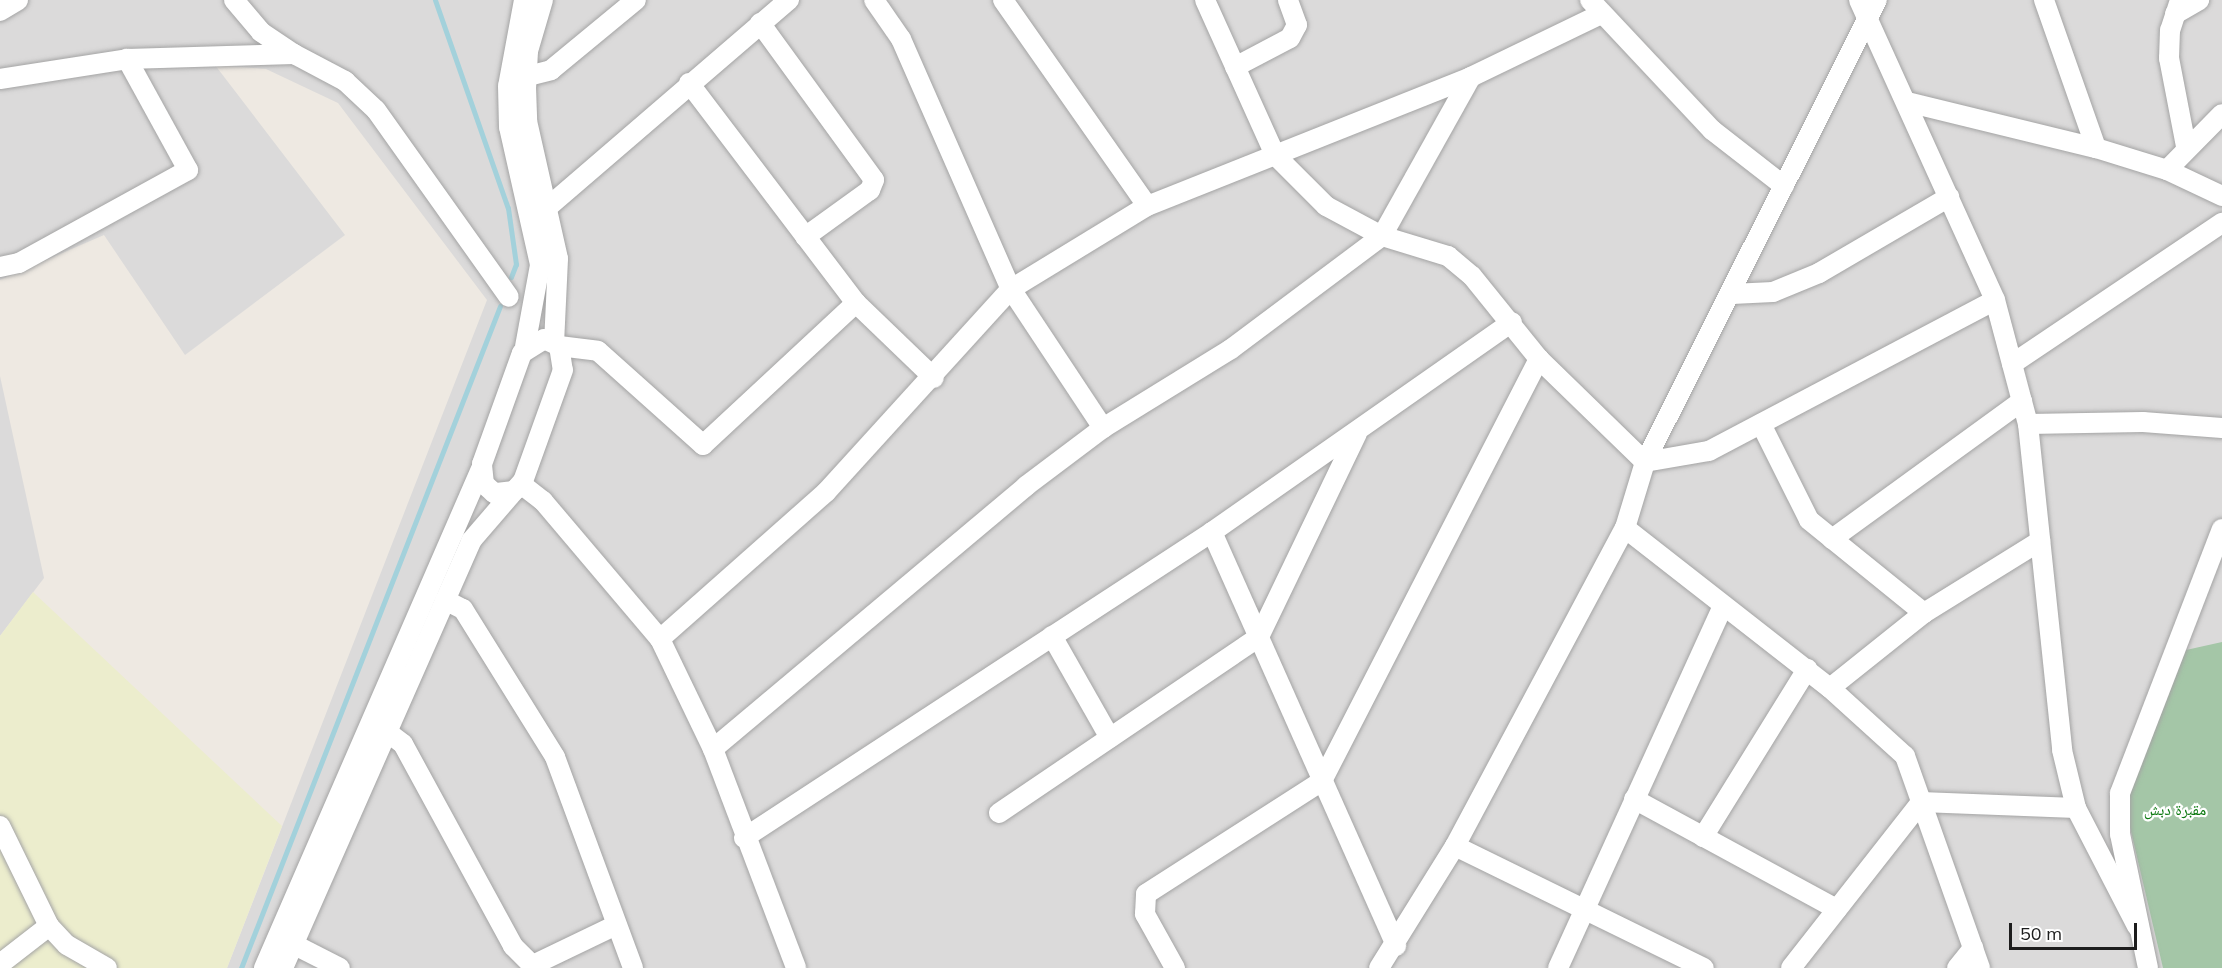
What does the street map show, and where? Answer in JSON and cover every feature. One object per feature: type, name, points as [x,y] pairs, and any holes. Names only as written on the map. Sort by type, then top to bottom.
[{"type":"street","points":[[0,10],[18,0]]},
{"type":"street","points":[[234,0],[261,32],[294,54],[345,81],[375,110],[509,297]]},
{"type":"street","points":[[380,726],[445,600],[471,542],[517,488],[563,370],[556,345],[559,287],[539,209],[509,127],[517,79],[524,0]]},
{"type":"street","points":[[517,79],[543,0]]},
{"type":"street","points":[[517,79],[551,70],[636,0]]},
{"type":"street","points":[[539,209],[789,0]]},
{"type":"street","points":[[874,0],[901,39],[1011,289],[1103,428]]},
{"type":"street","points":[[1003,0],[1147,206]]},
{"type":"street","points":[[1205,0],[1275,155],[1326,206],[1382,236],[1448,256],[1512,322],[1539,358],[1645,462]]},
{"type":"street","points":[[1235,67],[1290,38],[1297,25],[1288,0]]},
{"type":"street","points":[[1379,968],[1395,946],[1455,846],[1625,528],[1645,462],[1732,294],[1784,186],[1863,9],[1878,0]]},
{"type":"street","points":[[2044,0],[2096,148]]},
{"type":"street","points":[[2186,146],[2169,58],[2177,7],[2199,0]]},
{"type":"street","points":[[660,639],[826,492],[934,378],[1011,289],[1147,206],[1471,78],[1594,7],[1712,130],[1784,186]]},
{"type":"street","points":[[1863,9],[1995,300],[2028,424],[2062,750],[2076,808],[2137,926]]},
{"type":"street","points":[[760,24],[874,180],[870,190],[806,237]]},
{"type":"street","points":[[0,79],[127,59],[294,54]]},
{"type":"street","points":[[0,267],[19,263],[188,170],[127,59]]},
{"type":"street","points":[[713,749],[901,586],[1103,428],[1231,349],[1382,236],[1471,78]]},
{"type":"street","points":[[689,84],[856,303],[934,378]]},
{"type":"street","points":[[1906,102],[2096,148],[2167,170],[2222,196]]},
{"type":"street","points":[[2167,170],[2186,146],[2222,114]]},
{"type":"street","points":[[1732,294],[1773,292],[1819,273],[1948,197]]},
{"type":"street","points":[[264,968],[285,939],[380,726],[480,471],[525,347],[540,265],[539,209]]},
{"type":"street","points":[[2012,364],[2222,224]]},
{"type":"street","points":[[1645,462],[1709,451],[1995,300]]},
{"type":"street","points":[[525,347],[544,339],[556,345],[598,351],[703,445],[856,303]]},
{"type":"street","points":[[744,838],[1212,532],[1512,322]]},
{"type":"street","points":[[1175,968],[1145,914],[1146,894],[1322,780],[1539,358]]},
{"type":"street","points":[[1832,539],[2022,401]]},
{"type":"street","points":[[2028,424],[2143,422],[2222,428]]},
{"type":"street","points":[[1761,424],[1809,520],[1924,613]]},
{"type":"street","points":[[999,813],[1259,637],[1358,430]]},
{"type":"street","points":[[480,471],[483,484],[494,493],[517,488],[543,501],[660,639],[713,749],[744,838],[796,968]]},
{"type":"street","points":[[1625,528],[1830,687],[1905,756],[1980,968]]},
{"type":"street","points":[[2148,968],[2137,926],[2120,834],[2120,793],[2215,567],[2222,529]]},
{"type":"street","points":[[1212,532],[1395,946]]},
{"type":"street","points":[[1830,687],[1924,613],[2040,541]]},
{"type":"street","points":[[445,600],[462,609],[555,757],[591,844],[614,926],[633,968]]},
{"type":"street","points":[[1558,968],[1582,911],[1723,606]]},
{"type":"street","points":[[1052,636],[1110,738]]},
{"type":"street","points":[[1703,837],[1807,669]]},
{"type":"street","points":[[380,726],[403,744],[513,946],[534,966],[614,926]]},
{"type":"street","points":[[1634,800],[1837,909]]},
{"type":"street","points":[[1921,802],[2076,808]]},
{"type":"street","points":[[1791,968],[1921,802]]},
{"type":"street","points":[[0,826],[48,926],[67,945],[107,968]]},
{"type":"street","points":[[1455,846],[1582,911],[1704,968]]},
{"type":"street","points":[[0,964],[48,926]]},
{"type":"street","points":[[284,968],[285,939]]},
{"type":"street","points":[[285,939],[340,968]]},
{"type":"street","points":[[1957,968],[1973,948]]},
{"type":"shaded area","points":[[0,0],[2222,0],[2222,968],[227,968],[487,300],[338,103],[266,69],[215,65],[345,235],[185,355],[104,235],[0,280]]},
{"type":"shaded area","points":[[0,376],[44,578],[0,636]]},
{"type":"green space","points":[[33,592],[282,826],[227,968],[0,968],[0,636]]},
{"type":"green space","name":"مقبرة دبش","points":[[2222,642],[2222,968],[2163,968],[2125,806],[2186,650]]},
{"type":"waterway","points":[[435,0],[508,208],[516,264],[511,277]]},
{"type":"waterway","points":[[241,968],[500,306]]}]
